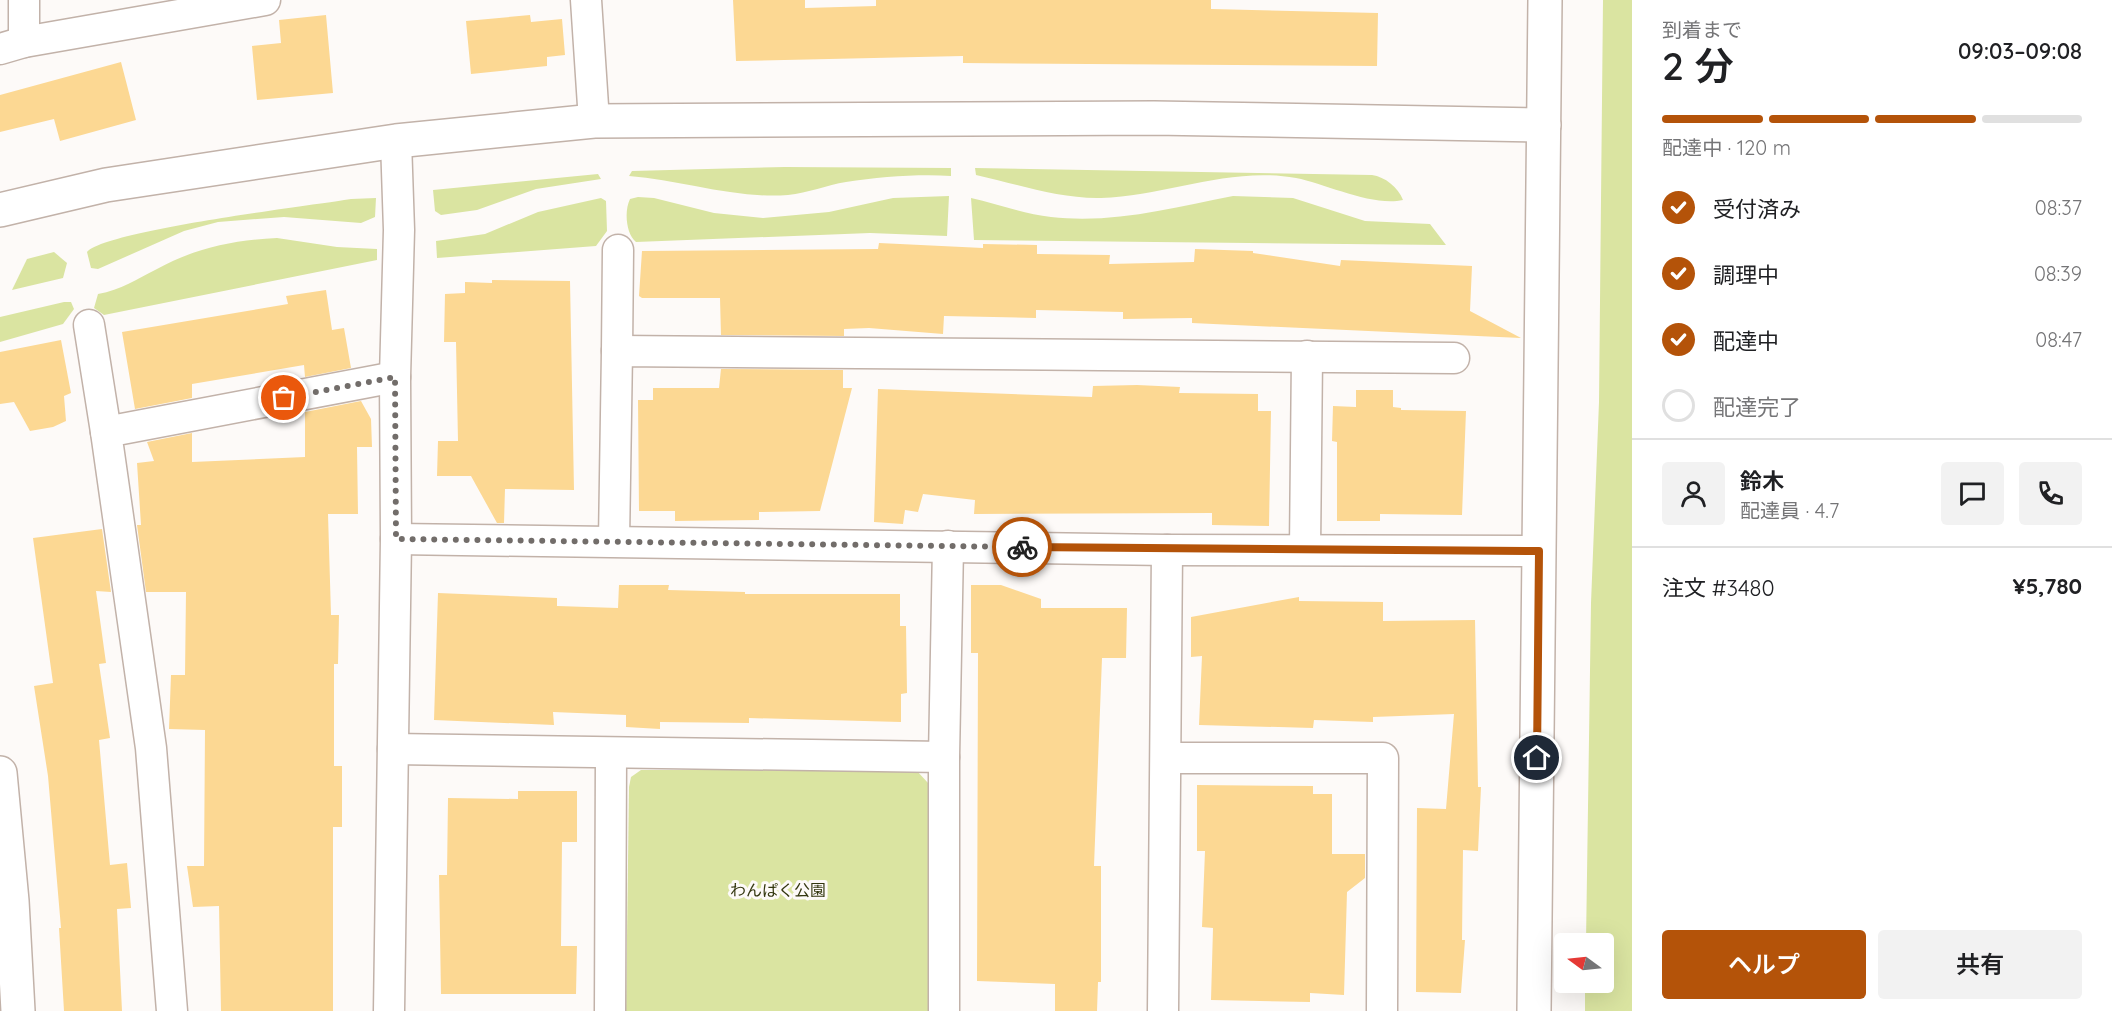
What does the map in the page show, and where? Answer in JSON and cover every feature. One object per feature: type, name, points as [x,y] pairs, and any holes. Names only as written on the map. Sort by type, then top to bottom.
[{"type":"street","points":[[24,0],[12,46],[253,1]]},
{"type":"street","points":[[586,0],[594,121]]},
{"type":"street","points":[[1534,1011],[1545,0]]},
{"type":"street","points":[[0,210],[106,185],[396,141],[594,121],[1155,118],[1544,125]]},
{"type":"street","points":[[389,1011],[396,539],[395,377],[399,230],[396,141]]},
{"type":"street","points":[[614,541],[618,250]]},
{"type":"street","points":[[89,325],[152,748],[172,1011]]},
{"type":"street","points":[[618,351],[1454,358]]},
{"type":"street","points":[[1305,549],[1307,356]]},
{"type":"street","points":[[106,432],[395,377]]},
{"type":"street","points":[[396,539],[1167,550],[1539,551]]},
{"type":"street","points":[[944,1011],[944,757],[948,546]]},
{"type":"street","points":[[1163,1011],[1167,550]]},
{"type":"street","points":[[393,749],[610,754],[944,757]]},
{"type":"street","points":[[610,754],[610,1011]]},
{"type":"street","points":[[1166,758],[1383,758],[1382,1011]]},
{"type":"street","points":[[0,772],[6,901],[18,1011]]},
{"type":"green space","points":[[1603,0],[1632,0],[1632,1011],[1585,1011],[1585,993],[1614,993],[1614,933],[1586,933],[1591,603],[1599,402]]},
{"type":"green space","points":[[785,167],[951,168],[951,176],[872,179],[839,183],[795,194],[768,195],[728,192],[629,176],[632,171]]},
{"type":"green space","points":[[975,168],[1372,175],[1390,183],[1403,200],[1364,198],[1296,178],[1271,175],[1222,179],[1126,196],[1085,198],[1054,194],[976,175]]},
{"type":"green space","points":[[598,174],[601,179],[536,189],[477,210],[441,215],[435,211],[433,190]]},
{"type":"green space","points":[[949,196],[947,236],[870,233],[636,242],[630,234],[627,222],[630,199],[638,197],[654,198],[714,213],[763,218],[829,212],[893,198]]},
{"type":"green space","points":[[1233,196],[1293,198],[1365,221],[1430,224],[1446,245],[974,240],[971,198],[1031,214],[1074,219],[1142,214]]},
{"type":"green space","points":[[376,198],[375,217],[361,223],[284,217],[218,222],[184,231],[98,269],[91,268],[87,252],[102,244],[131,235],[168,227],[351,199]]},
{"type":"green space","points":[[601,198],[606,201],[607,231],[596,246],[437,258],[436,241],[485,234],[538,212]]},
{"type":"green space","points":[[277,238],[337,247],[377,249],[377,260],[104,315],[94,308],[98,294],[122,287],[200,250],[230,243]]},
{"type":"green space","points":[[54,252],[67,263],[63,278],[12,290],[27,259]]},
{"type":"green space","points":[[71,302],[74,309],[63,324],[0,342],[0,317]]},
{"type":"green space","name":"わんぱく公園","points":[[641,770],[916,770],[929,784],[928,1011],[626,1011],[629,787],[631,777]]},
{"type":"building","points":[[733,0],[805,0],[805,8],[876,6],[876,0],[1211,0],[1211,9],[1378,13],[1377,66],[963,63],[963,56],[736,61]]},
{"type":"building","points":[[326,15],[333,93],[257,100],[252,46],[281,43],[279,20]]},
{"type":"building","points":[[530,15],[531,22],[562,19],[565,55],[547,57],[547,66],[471,74],[466,21]]},
{"type":"building","points":[[121,62],[136,120],[60,141],[54,119],[0,132],[0,95]]},
{"type":"building","points":[[879,243],[983,248],[983,244],[1037,245],[1037,254],[1110,255],[1109,264],[1194,262],[1195,249],[1253,251],[1253,253],[1340,266],[1341,260],[1472,266],[1470,311],[1521,338],[1192,323],[1192,318],[1123,319],[1123,312],[1036,310],[1036,318],[944,316],[943,334],[869,328],[844,329],[844,336],[721,335],[720,298],[642,298],[639,296],[642,251],[878,249]]},
{"type":"building","points":[[492,280],[570,281],[574,490],[505,489],[504,523],[497,523],[471,476],[437,476],[438,441],[458,441],[456,342],[444,342],[445,294],[465,293],[465,282],[492,283]]},
{"type":"building","points":[[326,290],[332,330],[344,328],[351,368],[305,377],[304,365],[192,384],[192,398],[135,409],[122,332],[288,304],[286,296]]},
{"type":"building","points":[[61,340],[71,393],[64,396],[66,421],[53,427],[30,431],[14,402],[0,404],[0,352]]},
{"type":"building","points":[[721,369],[843,370],[843,388],[852,388],[820,511],[759,512],[759,520],[675,521],[675,511],[639,511],[638,400],[653,400],[653,388],[719,388]]},
{"type":"building","points":[[1093,386],[1180,387],[1179,393],[1258,394],[1258,411],[1271,411],[1269,526],[1212,525],[1212,513],[974,514],[975,500],[923,494],[918,512],[905,510],[903,524],[874,522],[878,389],[1092,397]]},
{"type":"building","points":[[1356,390],[1393,390],[1393,407],[1401,408],[1401,410],[1466,411],[1462,515],[1380,514],[1380,521],[1337,521],[1337,442],[1332,441],[1333,406],[1356,407]]},
{"type":"building","points":[[361,401],[371,419],[372,447],[357,447],[358,514],[328,514],[331,615],[339,615],[338,664],[334,664],[334,766],[342,766],[342,827],[333,827],[333,1011],[221,1011],[219,906],[193,907],[187,866],[204,866],[205,730],[169,729],[171,675],[185,675],[186,592],[146,592],[137,525],[141,525],[137,463],[154,461],[147,442],[192,433],[192,462],[305,457],[305,412]]},
{"type":"building","points":[[102,529],[111,592],[96,591],[106,663],[99,664],[110,738],[99,740],[110,865],[127,863],[131,908],[117,909],[122,1011],[64,1011],[59,928],[61,928],[48,776],[34,686],[53,683],[33,538]]},
{"type":"building","points":[[619,585],[669,585],[668,590],[745,592],[745,594],[900,594],[900,626],[906,626],[907,693],[901,694],[901,722],[749,718],[749,723],[660,722],[660,729],[626,727],[626,715],[553,712],[554,725],[434,720],[438,593],[557,598],[557,606],[618,608]]},
{"type":"building","points":[[971,585],[1001,585],[1041,599],[1041,608],[1127,608],[1126,658],[1102,658],[1094,866],[1101,866],[1101,982],[1098,982],[1097,1011],[1055,1011],[1055,984],[977,981],[978,653],[971,653]]},
{"type":"building","points":[[1299,597],[1299,601],[1383,602],[1383,621],[1475,620],[1478,787],[1481,787],[1478,851],[1463,850],[1462,940],[1465,940],[1461,993],[1416,992],[1417,808],[1446,809],[1454,714],[1373,717],[1373,722],[1314,720],[1313,728],[1199,725],[1202,656],[1191,657],[1191,617]]},
{"type":"building","points":[[1197,785],[1313,786],[1313,794],[1332,794],[1332,854],[1365,854],[1365,878],[1347,892],[1344,995],[1310,993],[1310,1002],[1211,1000],[1213,928],[1202,927],[1205,851],[1197,851]]},
{"type":"building","points":[[518,791],[577,791],[577,842],[562,842],[561,946],[577,946],[576,994],[441,994],[439,875],[447,875],[448,798],[518,799]]},
{"type":"way so far","points":[[284,398],[395,377],[396,539],[1022,547]]},
{"type":"route","points":[[1022,547],[1167,550],[1539,551],[1537,758]]}]
